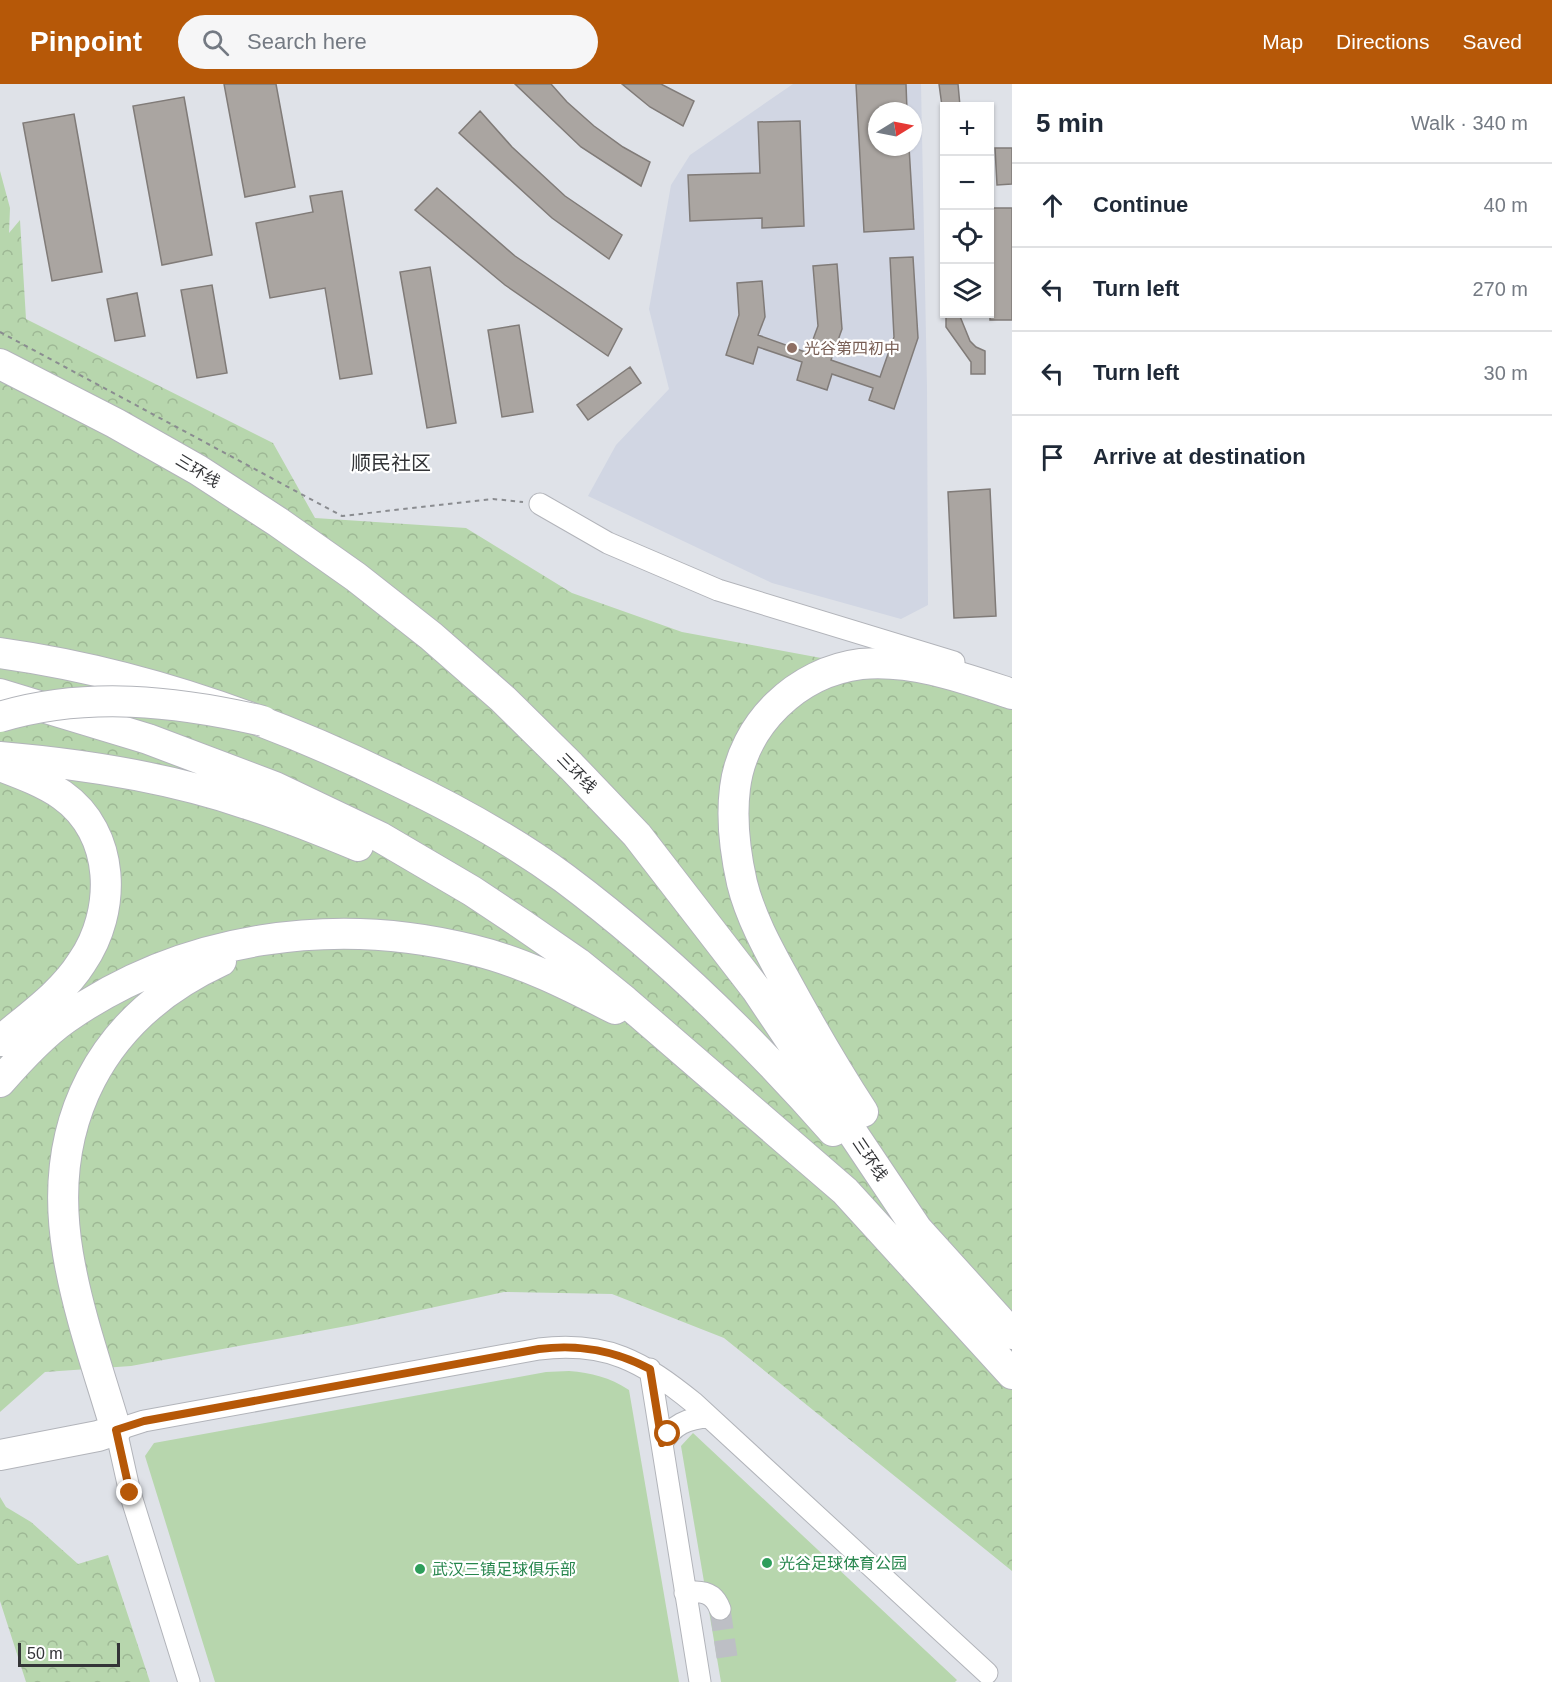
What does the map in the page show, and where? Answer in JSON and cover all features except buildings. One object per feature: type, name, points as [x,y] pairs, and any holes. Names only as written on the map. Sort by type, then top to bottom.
[{"type":"highway","name":"三环线","points":[[0,364],[115,423],[208,477],[278,522],[346,570],[440,644],[503,699],[572,766],[637,836],[698,912],[756,989],[798,1073]]},
{"type":"highway","points":[[0,653],[97,670],[180,693],[263,721],[353,759],[426,795],[505,838],[563,877],[798,1073],[917,1228],[1012,1334]]},
{"type":"highway","points":[[981,1300],[945,1236],[847,1087],[776,963],[742,885],[735,850],[733,819],[735,787],[752,736],[781,701],[809,680],[834,670],[861,664],[886,664],[947,674],[1012,694]]},
{"type":"highway","points":[[0,694],[148,739],[275,787],[380,837],[472,891],[523,925],[578,963],[675,1043],[845,1191],[1012,1374]]},
{"type":"highway","points":[[0,717],[26,710],[120,701],[167,703],[215,710],[263,721]]},
{"type":"highway","points":[[0,757],[84,766],[196,789],[246,803],[367,849],[439,882],[523,925]]},
{"type":"highway","points":[[0,766],[42,783],[62,795],[80,811],[93,831],[102,853],[106,876],[106,901],[102,922],[82,964],[44,1005],[0,1041]]},
{"type":"highway","points":[[0,1082],[26,1052],[64,1020],[106,993],[147,972],[225,947],[273,938],[316,934],[368,934],[418,939],[474,950],[566,984],[637,1020],[675,1043]]},
{"type":"highway","points":[[0,1455],[98,1436],[116,1430],[75,1291],[64,1213],[64,1173],[71,1129],[86,1086],[109,1047],[139,1014],[174,987],[206,967],[273,938]]},
{"type":"street","points":[[540,504],[608,543],[718,590],[825,621],[1012,681]]},
{"type":"street","points":[[189,1682],[130,1493],[116,1430],[144,1421],[562,1346],[584,1347],[633,1360],[670,1383],[987,1673]]},
{"type":"street","points":[[650,1369],[700,1682]]},
{"type":"street","points":[[662,1443],[668,1434],[684,1421],[709,1417]]},
{"type":"street","points":[[685,1593],[705,1592],[713,1597],[720,1609]]},
{"type":"path","points":[[0,332],[342,516],[493,499],[540,504]]},
{"type":"shaded area","name":"光谷第四初中","points":[[793,84],[921,84],[921,102],[868,102],[868,156],[922,156],[922,134],[928,605],[901,619],[772,583],[588,496],[616,445],[669,389],[649,309],[671,185],[690,155]]},
{"type":"green space","points":[[0,171],[10,208],[9,233],[20,220],[26,319],[273,443],[315,518],[466,528],[572,593],[682,632],[934,679],[1012,710],[1012,1571],[724,1338],[612,1294],[504,1292],[352,1325],[131,1366],[45,1372],[0,1412]]},
{"type":"green space","name":"武汉三镇足球俱乐部","points":[[569,1371],[600,1376],[629,1390],[679,1682],[215,1682],[145,1456],[154,1443],[546,1372]]},
{"type":"green space","name":"光谷足球体育公园","points":[[693,1433],[957,1680],[955,1682],[721,1682],[681,1446]]},
{"type":"green space","points":[[0,1497],[6,1507],[31,1522],[78,1564],[108,1555],[150,1682],[26,1682],[0,1601]]},
{"type":"tunnel","points":[[720,1609],[727,1657]]},
{"type":"place","name":"光谷第四初中","points":[[792,348]]},
{"type":"place","name":"光谷足球体育公园","points":[[767,1563]]},
{"type":"place","name":"武汉三镇足球俱乐部","points":[[420,1569]]},
{"type":"district","name":"顺民社区","points":[[391,463]]},
{"type":"route","points":[[130,1493],[116,1430],[144,1421],[562,1346],[609,1352],[633,1360],[650,1369],[662,1443],[668,1434]]}]
